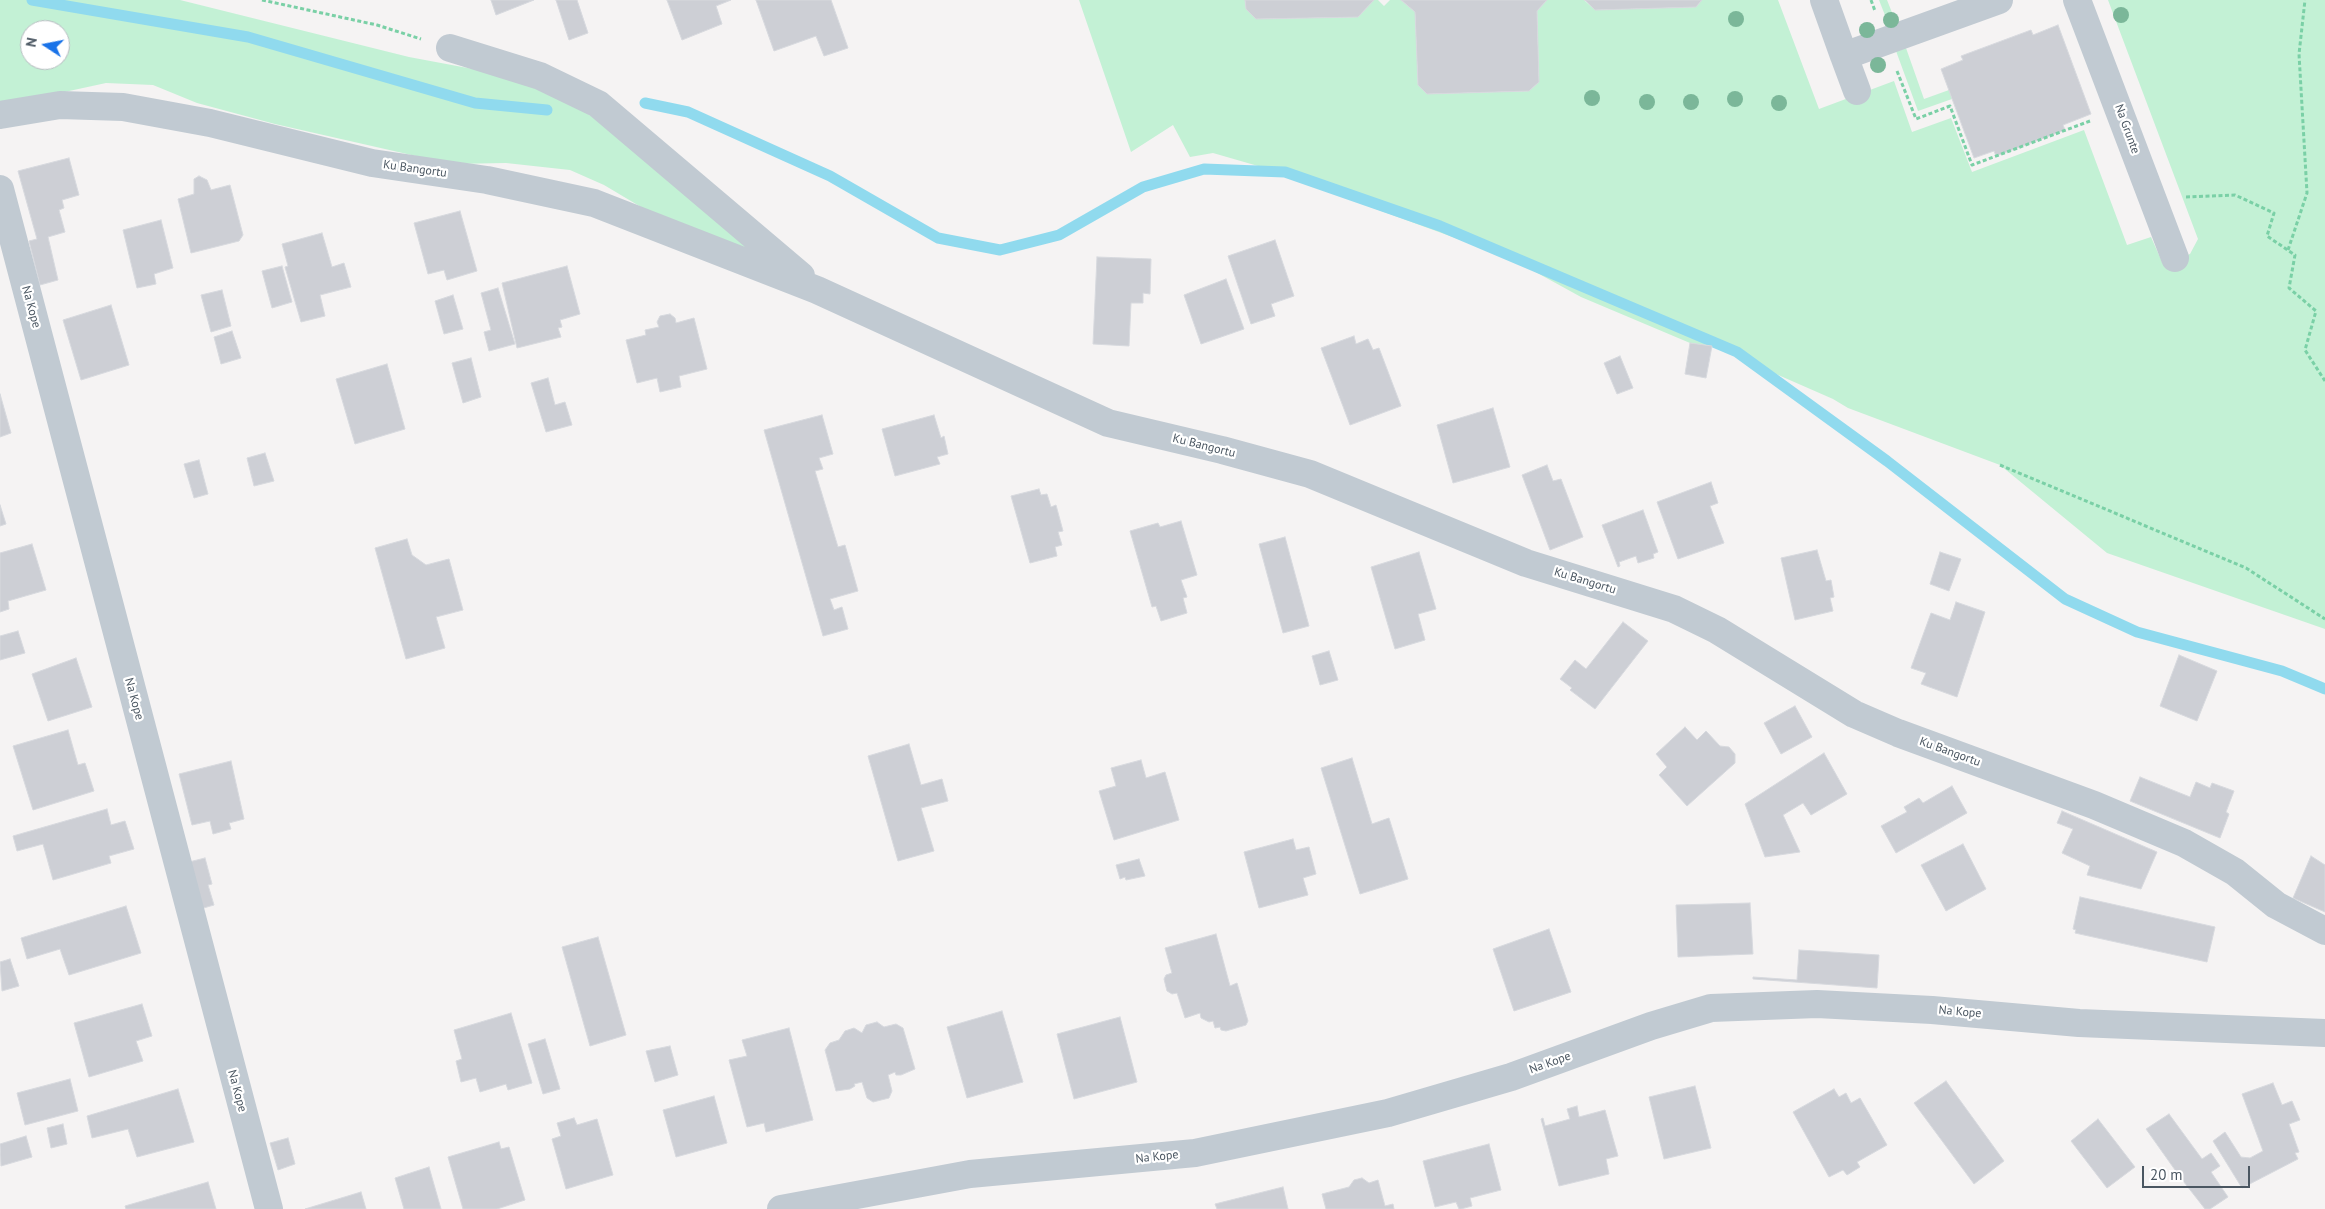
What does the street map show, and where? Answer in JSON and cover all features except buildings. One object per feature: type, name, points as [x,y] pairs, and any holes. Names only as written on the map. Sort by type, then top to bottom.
[{"type":"street","points":[[1824,0],[1858,91]]},
{"type":"street","points":[[1844,56],[1999,0]]},
{"type":"street","name":"Na Grunte","points":[[2077,0],[2175,258]]},
{"type":"street","name":"Ku Bangortu","points":[[450,48],[540,76],[598,104],[817,290]]},
{"type":"street","name":"Ku Bangortu","points":[[0,114],[60,105],[123,107],[210,123],[372,163],[487,180],[594,203],[817,290],[1108,423],[1222,450],[1310,474],[1526,563],[1674,609],[1717,630],[1854,714],[1898,733],[2094,805],[2184,843],[2235,872],[2276,905],[2325,931]]},
{"type":"street","name":"Na Kope","points":[[0,189],[268,1209]]},
{"type":"street","name":"Na Kope","points":[[781,1209],[970,1174],[1195,1153],[1388,1113],[1511,1077],[1651,1026],[1711,1008],[1817,1004],[1932,1010],[2078,1023],[2325,1033]]},
{"type":"path","points":[[262,0],[377,25],[450,48]]},
{"type":"path","points":[[2288,250],[2306,193],[2299,54],[2305,0]]},
{"type":"path","points":[[1895,65],[1916,119],[1955,105]]},
{"type":"path","points":[[1950,106],[1972,165],[2120,110]]},
{"type":"path","points":[[2153,199],[2235,195],[2274,213],[2267,236],[2295,255],[2289,288],[2316,311],[2304,350],[2325,381]]},
{"type":"path","points":[[2000,464],[2246,568],[2325,619]]},
{"type":"green space","points":[[0,0],[180,0],[409,57],[489,72],[560,96],[608,127],[791,276],[646,210],[604,185],[570,170],[506,163],[451,164],[275,124],[197,103],[153,85],[106,83],[0,106]]},
{"type":"green space","points":[[1079,0],[1245,0],[1246,9],[1256,19],[1358,17],[1374,0],[1378,0],[1384,6],[1390,0],[1401,0],[1415,12],[1418,85],[1427,94],[1529,91],[1539,82],[1537,11],[1547,0],[1584,0],[1595,10],[1696,7],[1702,0],[1778,0],[1819,109],[1894,81],[1912,132],[1951,118],[1972,172],[2084,130],[2127,245],[2151,237],[2163,264],[2190,254],[2198,239],[2108,0],[2325,0],[2325,629],[2107,553],[2000,465],[1848,408],[1833,399],[1712,346],[1690,343],[1581,297],[1510,258],[1258,166],[1213,153],[1190,157],[1173,125],[1131,152]]},
{"type":"green space","points":[[1879,0],[1887,0],[1897,25],[1890,28]]},
{"type":"green space","points":[[1906,48],[1924,99],[1949,90],[1952,99],[1918,111],[1896,51]]},
{"type":"waterway","points":[[32,0],[248,37],[475,103],[547,110]]},
{"type":"waterway","points":[[645,103],[688,112],[830,176],[938,238],[1000,250],[1059,235],[1143,187],[1204,169],[1285,172],[1440,226],[1737,352],[1887,461],[2065,599],[2137,632],[2282,671],[2325,689]]}]
